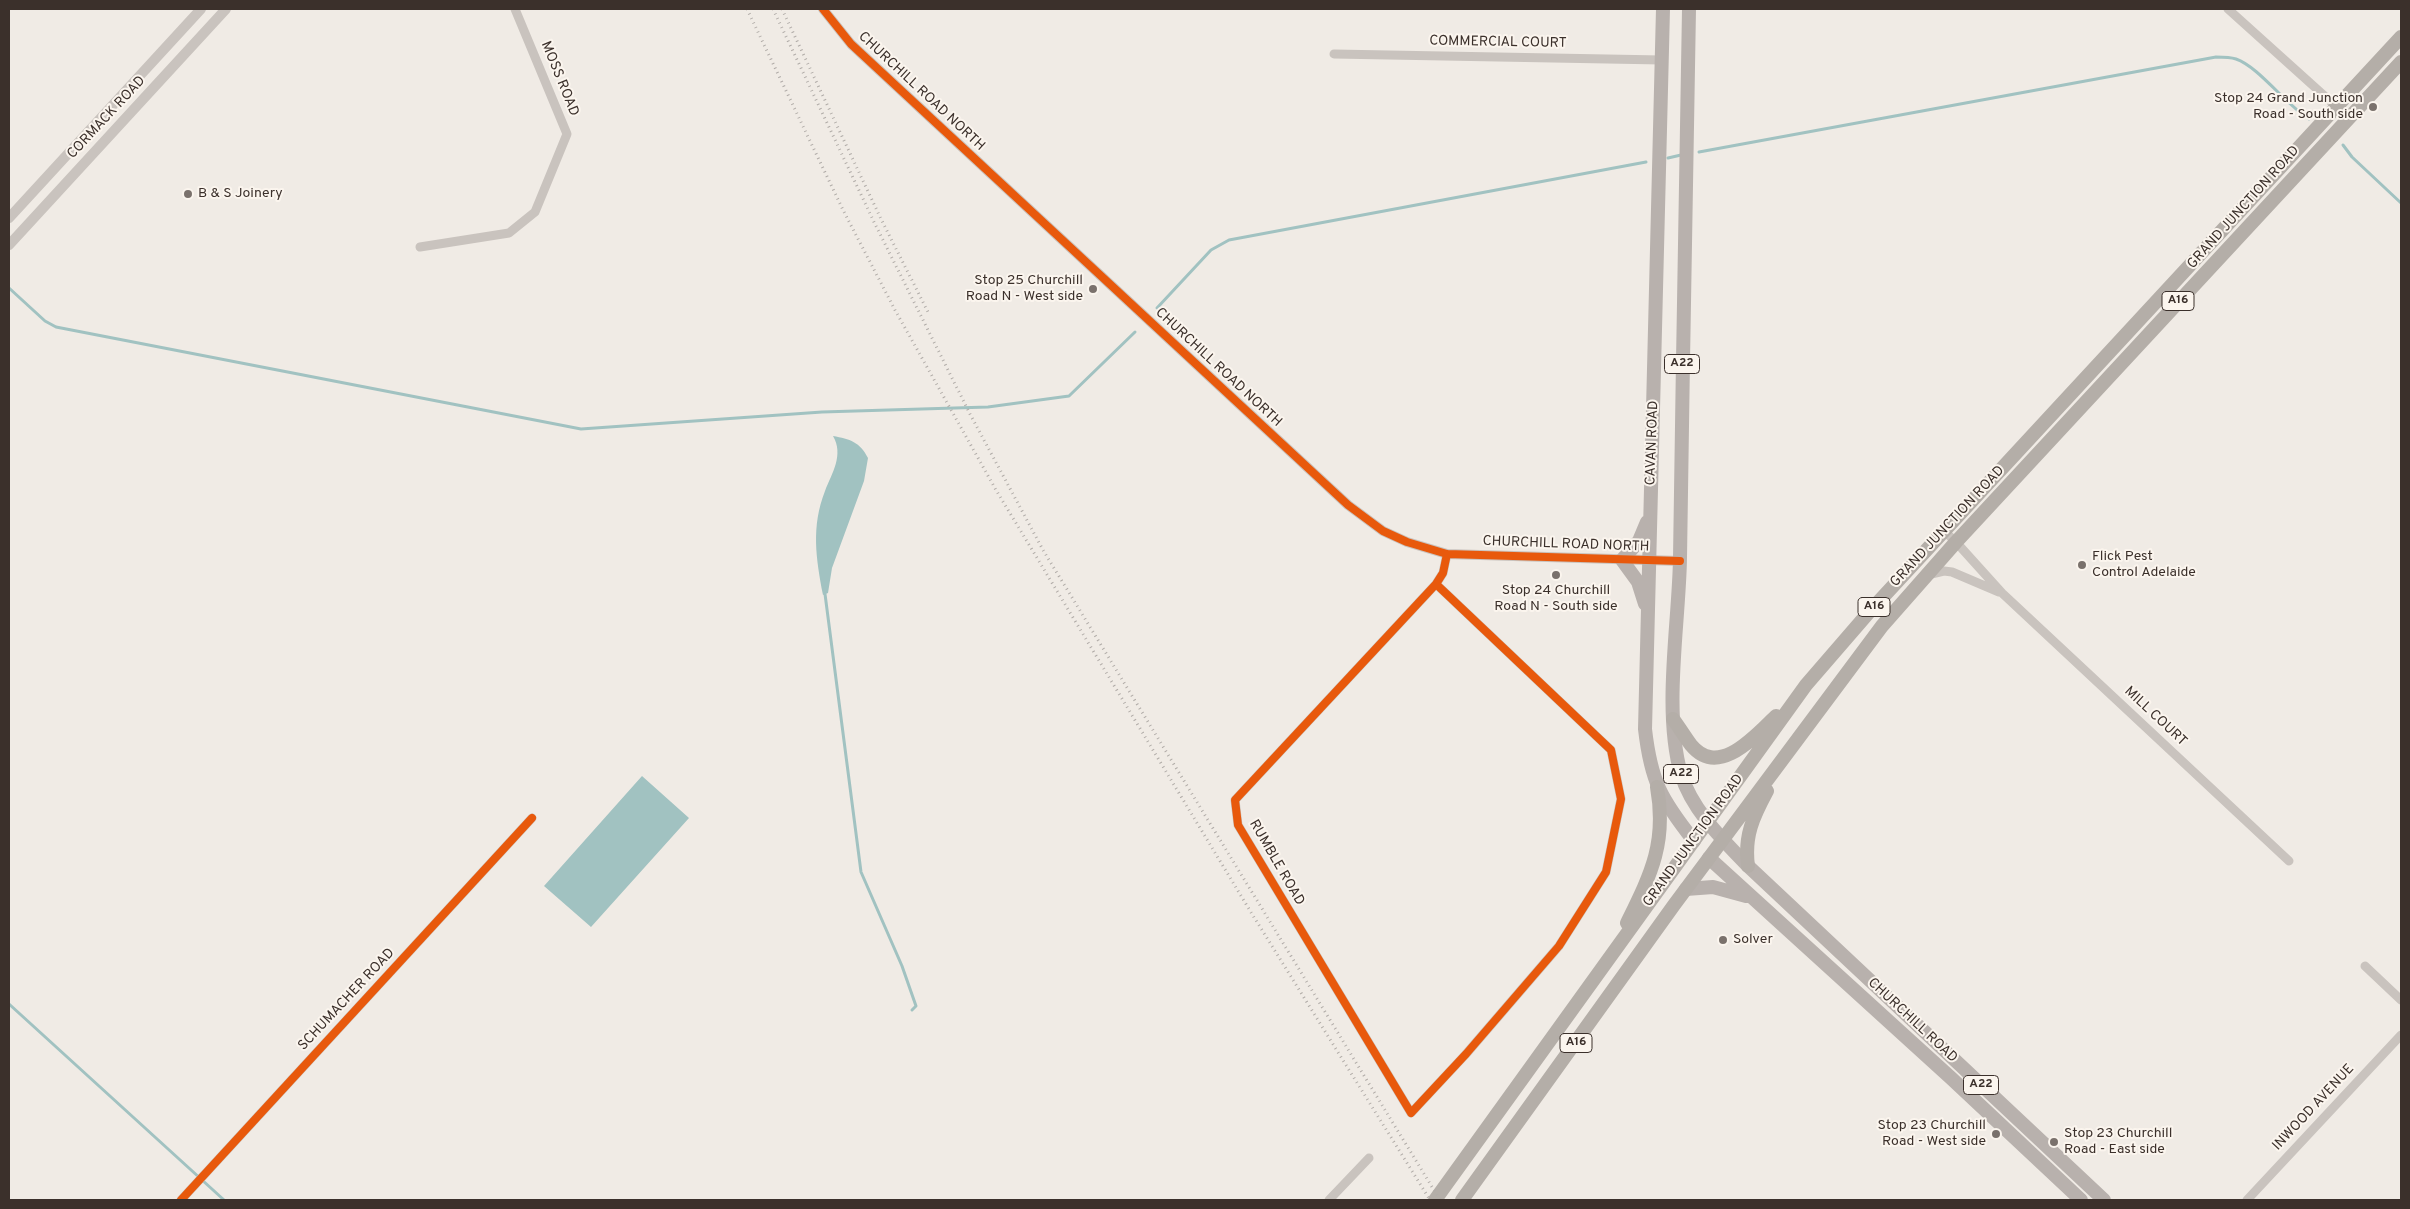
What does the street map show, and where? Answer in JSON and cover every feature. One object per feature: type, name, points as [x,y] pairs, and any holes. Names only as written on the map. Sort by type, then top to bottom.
[{"type":"highway","name":"GRAND JUNCTION ROAD","points":[[1463,1198],[1709,858],[1882,626],[2170,300],[2337,107],[2401,37]]},
{"type":"highway","name":"GRAND JUNCTION ROAD","points":[[1436,1200],[1453,1179],[1806,685],[1870,611],[1944,531],[2349,118],[2401,62]]},
{"type":"highway","points":[[1673,719],[1691,745],[1700,752],[1720,756],[1735,753],[1751,740],[1806,685]]},
{"type":"highway","points":[[1748,866],[1746,851],[1749,827],[1797,739]]},
{"type":"highway","points":[[1609,959],[1641,895],[1659,842],[1662,816],[1657,787]]},
{"type":"highway","name":"CAVAN ROAD","points":[[1694,841],[1709,858]]},
{"type":"main road","name":"CAVAN ROAD","points":[[1663,9],[1645,729],[1657,787],[1694,841]]},
{"type":"main road","name":"CAVAN ROAD","points":[[1689,9],[1680,561],[1673,719],[1682,775],[1688,793],[1723,839]]},
{"type":"main road","points":[[1649,616],[1638,582],[1622,560],[1639,542],[1651,514]]},
{"type":"main road","name":"CHURCHILL ROAD","points":[[1723,839],[1748,866],[2104,1200]]},
{"type":"main road","name":"CHURCHILL ROAD","points":[[1709,858],[1951,1078],[2081,1200]]},
{"type":"main road","points":[[1686,890],[1713,887],[1739,893],[1758,903]]},
{"type":"main road","points":[[1951,1078],[1961,1066]]},
{"type":"street","name":"CORMACK ROAD","points":[[9,218],[201,9]]},
{"type":"street","name":"CORMACK ROAD","points":[[9,245],[226,9]]},
{"type":"street","name":"MOSS ROAD","points":[[420,247],[509,233],[535,212],[553,169],[566,134],[515,9]]},
{"type":"street","name":"CHURCHILL ROAD NORTH","points":[[823,9],[851,44],[1164,335],[1363,517],[1383,531],[1407,542],[1447,554],[1680,561]]},
{"type":"street","points":[[2228,9],[2349,118]]},
{"type":"street","name":"COMMERCIAL COURT","points":[[1334,54],[1662,60]]},
{"type":"street","name":"MILL COURT","points":[[1944,531],[2002,593],[2289,861]]},
{"type":"street","name":"RUMBLE ROAD","points":[[1436,584],[1611,750],[1621,799],[1606,872],[1559,946],[1466,1054],[1411,1113],[1238,825],[1235,800],[1436,584],[1443,573],[1447,554]]},
{"type":"street","name":"MILL COURT","points":[[1926,576],[1944,571],[1952,572],[2002,593]]},
{"type":"street","name":"SCHUMACHER ROAD","points":[[181,1200],[532,818]]},
{"type":"street","points":[[2364,966],[2401,1000]]},
{"type":"street","name":"INWOOD AVENUE","points":[[2247,1200],[2401,1035]]},
{"type":"street","points":[[1329,1200],[1369,1158]]},
{"type":"water","points":[[833,436],[854,442],[862,448],[868,458],[864,481],[832,568],[828,593],[823,595],[818,568],[816,530],[821,504],[836,464],[837,450]]},
{"type":"water","points":[[642,776],[689,818],[591,927],[544,886]]},
{"type":"waterway","points":[[1699,152],[2216,57],[2234,58],[2245,63],[2309,119]]},
{"type":"waterway","points":[[2301,113],[2315,112]]},
{"type":"waterway","points":[[2343,145],[2352,157],[2401,203]]},
{"type":"waterway","points":[[1668,158],[1681,155]]},
{"type":"waterway","points":[[1157,308],[1211,250],[1229,240],[1646,162]]},
{"type":"waterway","points":[[9,288],[45,321],[56,327],[581,429],[822,412],[988,407],[1069,396],[1135,332]]},
{"type":"waterway","points":[[825,594],[861,872],[902,966],[916,1006],[912,1010]]},
{"type":"waterway","points":[[9,1004],[224,1200]]},
{"type":"railway","points":[[747,9],[843,210],[895,310],[996,490],[1252,914],[1430,1200]]},
{"type":"railway","points":[[773,9],[874,222],[970,414],[1043,550],[1440,1200]]},
{"type":"railway","points":[[782,9],[881,219],[929,314]]},
{"type":"cycle path","points":[[823,9],[851,44],[1348,505],[1383,531],[1407,542],[1447,554],[1680,561]]},
{"type":"cycle path","points":[[1436,584],[1611,750],[1621,799],[1606,872],[1559,946],[1466,1054],[1411,1113],[1238,825],[1235,800],[1436,584],[1443,573],[1447,554]]},
{"type":"cycle path","points":[[181,1200],[532,818]]},
{"type":"place","name":"Stop 24 Grand Junction Road - South side","points":[[2373,107]]},
{"type":"place","name":"B & S Joinery","points":[[188,194]]},
{"type":"place","name":"Stop 25 Churchill Road N - West side","points":[[1093,289]]},
{"type":"place","name":"Flick Pest Control Adelaide","points":[[2082,565]]},
{"type":"place","name":"Stop 24 Churchill Road N - South side","points":[[1556,575]]},
{"type":"place","name":"Solver","points":[[1723,940]]},
{"type":"place","name":"Stop 23 Churchill Road - West side","points":[[1996,1134]]},
{"type":"place","name":"Stop 23 Churchill Road - East side","points":[[2054,1142]]}]
